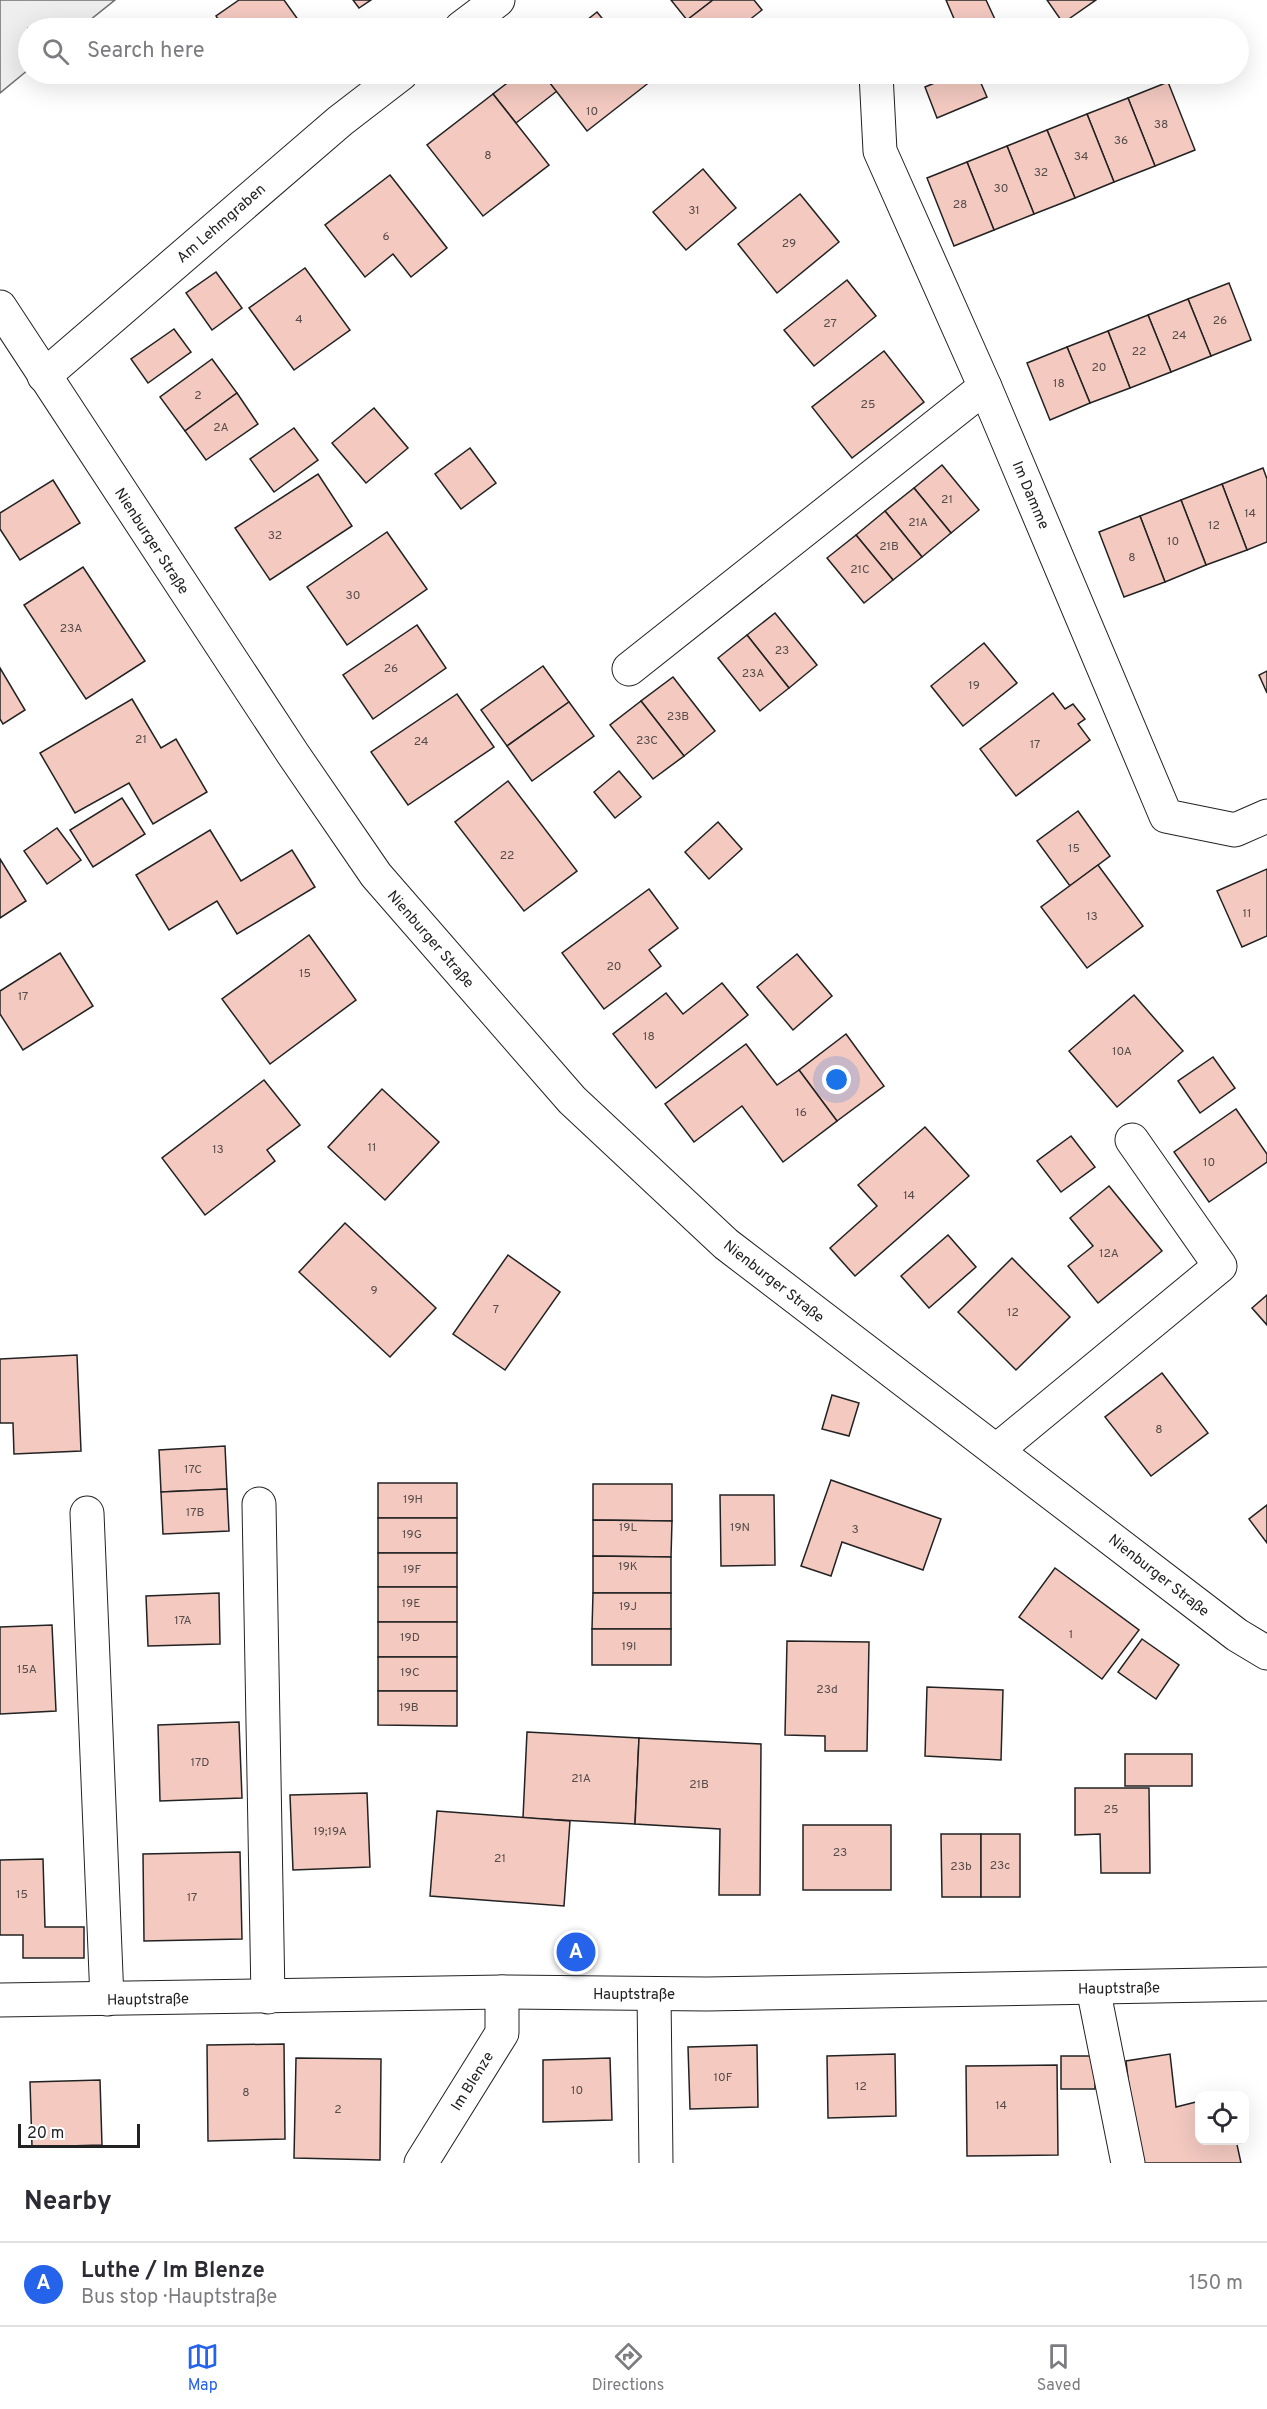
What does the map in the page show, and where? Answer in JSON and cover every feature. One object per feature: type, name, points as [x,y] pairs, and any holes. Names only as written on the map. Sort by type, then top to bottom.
[{"type":"street","points":[[474,18],[498,0]]},
{"type":"street","name":"Am Lehmgraben","points":[[44,376],[340,120],[389,84]]},
{"type":"street","name":"Im Damme","points":[[877,84],[880,151],[985,387],[1166,816],[1235,830],[1267,816]]},
{"type":"street","name":"Nienburger Straße","points":[[0,307],[293,754],[376,875],[565,1091],[726,1245],[1238,1635],[1267,1653]]},
{"type":"street","points":[[629,669],[985,387]]},
{"type":"street","points":[[997,1450],[1220,1266],[1132,1140]]},
{"type":"street","points":[[259,1504],[268,1997]]},
{"type":"street","points":[[87,1513],[107,1999]]},
{"type":"street","name":"Hauptstraße","points":[[0,2000],[502,1992],[654,1995],[1267,1984]]},
{"type":"street","points":[[1093,1988],[1128,2163]]},
{"type":"street","name":"Im Blenze","points":[[420,2163],[502,2032],[502,1992]]},
{"type":"street","points":[[654,1995],[656,2163]]},
{"type":"shaded area","points":[[0,0],[115,0],[92,18],[18,18],[18,78],[0,93]]},
{"type":"building","points":[[239,0],[284,0],[297,18],[217,18],[216,16]]},
{"type":"building","points":[[353,0],[371,0],[359,8]]},
{"type":"building","points":[[671,0],[713,0],[690,18],[685,18]]},
{"type":"building","points":[[713,0],[754,0],[762,10],[752,18],[690,18]]},
{"type":"building","points":[[946,0],[986,0],[994,18],[954,18]]},
{"type":"building","points":[[1047,0],[1096,0],[1070,18],[1060,18]]},
{"type":"building","points":[[597,12],[602,18],[590,18]]},
{"type":"building","points":[[506,84],[551,84],[557,91],[516,123],[493,94]]},
{"type":"building","points":[[551,84],[647,84],[587,131]]},
{"type":"building","points":[[932,84],[981,84],[987,97],[937,118],[925,87]]},
{"type":"building","points":[[1163,84],[1169,84],[1195,150],[1155,166],[1128,98]]},
{"type":"building","points":[[493,94],[549,165],[483,216],[427,145]]},
{"type":"building","points":[[1128,98],[1155,166],[1114,182],[1087,114]]},
{"type":"building","points":[[1087,114],[1114,182],[1075,198],[1047,130]]},
{"type":"building","points":[[1047,130],[1075,198],[1034,214],[1007,146]]},
{"type":"building","points":[[1007,146],[1034,214],[994,230],[967,162]]},
{"type":"building","points":[[967,162],[994,230],[954,246],[927,178]]},
{"type":"building","points":[[703,169],[736,208],[686,250],[653,212]]},
{"type":"building","points":[[390,175],[447,248],[411,277],[393,254],[365,277],[325,225]]},
{"type":"building","points":[[800,194],[839,242],[777,293],[738,244]]},
{"type":"building","points":[[305,268],[350,330],[294,370],[249,308]]},
{"type":"building","points":[[216,272],[242,308],[212,330],[186,293]]},
{"type":"building","points":[[847,280],[876,316],[814,366],[784,330]]},
{"type":"building","points":[[1229,283],[1251,340],[1211,356],[1188,299]]},
{"type":"building","points":[[1188,299],[1211,356],[1171,372],[1148,315]]},
{"type":"building","points":[[1148,315],[1171,372],[1130,388],[1108,331]]},
{"type":"building","points":[[174,329],[191,352],[148,383],[131,359]]},
{"type":"building","points":[[1108,331],[1130,388],[1090,403],[1067,347]]},
{"type":"building","points":[[1067,347],[1090,403],[1050,420],[1027,363]]},
{"type":"building","points":[[884,351],[924,402],[852,458],[812,407]]},
{"type":"building","points":[[212,359],[237,393],[185,431],[160,397]]},
{"type":"building","points":[[237,393],[258,424],[206,460],[185,431]]},
{"type":"building","points":[[374,408],[408,448],[366,483],[332,443]]},
{"type":"building","points":[[294,428],[318,460],[274,492],[250,459]]},
{"type":"building","points":[[470,448],[496,483],[461,509],[435,474]]},
{"type":"building","points":[[942,465],[979,510],[951,533],[914,488]]},
{"type":"building","points":[[1263,468],[1267,479],[1267,542],[1247,550],[1222,484]]},
{"type":"building","points":[[318,474],[352,526],[270,580],[235,528]]},
{"type":"building","points":[[53,480],[80,523],[20,560],[0,529],[0,513]]},
{"type":"building","points":[[1222,484],[1247,550],[1206,565],[1181,500]]},
{"type":"building","points":[[914,488],[951,533],[922,557],[885,511]]},
{"type":"building","points":[[1181,500],[1206,565],[1165,582],[1140,516]]},
{"type":"building","points":[[885,511],[922,557],[893,580],[856,535]]},
{"type":"building","points":[[1140,516],[1165,582],[1124,597],[1099,532]]},
{"type":"building","points":[[387,532],[427,589],[347,645],[307,587]]},
{"type":"building","points":[[856,535],[893,580],[864,603],[827,558]]},
{"type":"building","points":[[83,567],[145,661],[86,699],[24,605]]},
{"type":"building","points":[[775,613],[817,665],[789,688],[747,635]]},
{"type":"building","points":[[417,625],[446,668],[373,719],[343,675]]},
{"type":"building","points":[[747,635],[789,688],[760,711],[718,658]]},
{"type":"building","points":[[984,643],[1017,683],[963,726],[931,686]]},
{"type":"building","points":[[543,666],[569,702],[507,746],[481,710]]},
{"type":"building","points":[[0,668],[25,710],[3,724],[0,719]]},
{"type":"building","points":[[1267,671],[1267,693],[1259,675]]},
{"type":"building","points":[[673,677],[715,731],[684,756],[641,701]]},
{"type":"building","points":[[1053,693],[1065,709],[1073,704],[1085,719],[1078,724],[1090,740],[1016,796],[980,749]]},
{"type":"building","points":[[457,694],[494,747],[408,805],[371,752]]},
{"type":"building","points":[[132,699],[161,748],[176,739],[207,792],[153,824],[129,783],[75,813],[40,753]]},
{"type":"building","points":[[641,701],[684,756],[653,779],[610,725]]},
{"type":"building","points":[[569,702],[594,736],[532,781],[507,746]]},
{"type":"building","points":[[619,771],[641,797],[615,818],[594,792]]},
{"type":"building","points":[[508,781],[577,871],[524,911],[455,822]]},
{"type":"building","points":[[122,798],[145,834],[93,867],[70,830]]},
{"type":"building","points":[[1078,811],[1110,856],[1070,886],[1037,841]]},
{"type":"building","points":[[718,822],[742,849],[709,879],[685,852]]},
{"type":"building","points":[[57,828],[81,860],[47,884],[24,851]]},
{"type":"building","points":[[210,830],[241,881],[292,850],[315,887],[237,934],[217,901],[169,930],[136,875]]},
{"type":"building","points":[[0,859],[26,901],[0,918]]},
{"type":"building","points":[[1098,865],[1143,926],[1087,968],[1041,907]]},
{"type":"building","points":[[1267,869],[1267,936],[1242,947],[1217,891]]},
{"type":"building","points":[[649,889],[678,928],[649,950],[661,966],[604,1009],[562,953]]},
{"type":"building","points":[[309,935],[356,1000],[270,1064],[222,999]]},
{"type":"building","points":[[60,953],[93,1006],[23,1050],[0,1014],[0,991]]},
{"type":"building","points":[[797,954],[832,996],[793,1030],[757,987]]},
{"type":"building","points":[[722,983],[748,1015],[656,1088],[613,1034],[666,993],[683,1014]]},
{"type":"building","points":[[1134,995],[1183,1051],[1117,1107],[1069,1051]]},
{"type":"building","points":[[846,1034],[884,1086],[837,1121],[799,1070]]},
{"type":"building","points":[[746,1044],[777,1085],[799,1070],[837,1121],[783,1162],[742,1106],[694,1142],[665,1104]]},
{"type":"building","points":[[1213,1057],[1235,1088],[1200,1113],[1178,1081]]},
{"type":"building","points":[[264,1080],[300,1125],[267,1150],[275,1161],[205,1215],[162,1158]]},
{"type":"building","points":[[382,1089],[439,1142],[385,1200],[328,1147]]},
{"type":"building","points":[[1236,1109],[1267,1154],[1267,1162],[1209,1202],[1174,1152]]},
{"type":"building","points":[[925,1127],[969,1176],[855,1276],[830,1248],[877,1206],[858,1185]]},
{"type":"building","points":[[1071,1136],[1095,1167],[1061,1192],[1037,1161]]},
{"type":"building","points":[[1109,1186],[1162,1251],[1098,1303],[1068,1266],[1093,1246],[1070,1218]]},
{"type":"building","points":[[345,1223],[436,1308],[390,1357],[299,1272]]},
{"type":"building","points":[[948,1235],[976,1267],[929,1308],[901,1276]]},
{"type":"building","points":[[508,1255],[560,1292],[505,1370],[453,1334]]},
{"type":"building","points":[[1012,1258],[1070,1317],[1016,1370],[958,1312]]},
{"type":"building","points":[[1267,1295],[1267,1325],[1252,1308]]},
{"type":"building","points":[[77,1355],[81,1451],[14,1454],[13,1423],[0,1423],[0,1359]]},
{"type":"building","points":[[1162,1373],[1208,1433],[1151,1476],[1105,1417]]},
{"type":"building","points":[[832,1395],[859,1403],[849,1436],[822,1429]]},
{"type":"building","points":[[225,1446],[227,1489],[161,1492],[159,1450]]},
{"type":"building","points":[[831,1480],[941,1519],[923,1570],[842,1542],[831,1576],[801,1566]]},
{"type":"building","points":[[378,1483],[457,1483],[457,1518],[378,1518]]},
{"type":"building","points":[[593,1484],[672,1484],[672,1521],[593,1520]]},
{"type":"building","points":[[227,1489],[229,1531],[163,1534],[161,1492]]},
{"type":"building","points":[[720,1495],[774,1495],[775,1565],[721,1566]]},
{"type":"building","points":[[1267,1505],[1267,1543],[1249,1519]]},
{"type":"building","points":[[378,1518],[457,1518],[457,1553],[378,1553]]},
{"type":"building","points":[[593,1520],[672,1521],[671,1557],[593,1556]]},
{"type":"building","points":[[378,1553],[457,1553],[457,1587],[378,1587]]},
{"type":"building","points":[[593,1556],[671,1557],[671,1593],[593,1593]]},
{"type":"building","points":[[1055,1568],[1139,1630],[1102,1679],[1019,1617]]},
{"type":"building","points":[[378,1587],[457,1587],[457,1622],[378,1622]]},
{"type":"building","points":[[219,1593],[220,1644],[148,1646],[146,1596]]},
{"type":"building","points":[[593,1593],[671,1593],[671,1629],[592,1629]]},
{"type":"building","points":[[378,1622],[457,1622],[457,1657],[378,1657]]},
{"type":"building","points":[[52,1625],[56,1711],[0,1714],[0,1627]]},
{"type":"building","points":[[592,1629],[671,1629],[671,1665],[592,1665]]},
{"type":"building","points":[[1142,1639],[1179,1665],[1156,1699],[1118,1672]]},
{"type":"building","points":[[787,1641],[869,1642],[867,1751],[825,1751],[825,1736],[785,1735]]},
{"type":"building","points":[[378,1657],[457,1657],[457,1691],[378,1691]]},
{"type":"building","points":[[927,1687],[1003,1690],[1001,1760],[925,1756]]},
{"type":"building","points":[[378,1691],[457,1691],[457,1726],[378,1725]]},
{"type":"building","points":[[239,1722],[242,1798],[160,1801],[158,1725]]},
{"type":"building","points":[[527,1732],[639,1738],[635,1824],[523,1818]]},
{"type":"building","points":[[639,1738],[761,1744],[760,1895],[719,1895],[720,1829],[635,1824]]},
{"type":"building","points":[[1125,1754],[1192,1754],[1192,1786],[1125,1786]]},
{"type":"building","points":[[1075,1788],[1149,1788],[1150,1873],[1101,1873],[1100,1834],[1075,1835]]},
{"type":"building","points":[[367,1793],[370,1867],[293,1870],[290,1795]]},
{"type":"building","points":[[437,1811],[570,1821],[564,1906],[430,1896]]},
{"type":"building","points":[[803,1825],[891,1825],[891,1890],[803,1890]]},
{"type":"building","points":[[941,1834],[981,1834],[981,1897],[942,1897]]},
{"type":"building","points":[[981,1834],[1020,1834],[1020,1897],[981,1897]]},
{"type":"building","points":[[240,1852],[242,1939],[144,1941],[143,1854]]},
{"type":"building","points":[[43,1859],[45,1927],[84,1927],[84,1958],[23,1958],[23,1935],[0,1935],[0,1860]]},
{"type":"building","points":[[284,2044],[285,2139],[208,2141],[207,2045]]},
{"type":"building","points":[[757,2045],[758,2107],[690,2109],[688,2047]]},
{"type":"building","points":[[895,2054],[896,2116],[828,2118],[827,2056]]},
{"type":"building","points":[[1170,2054],[1176,2107],[1195,2102],[1195,2145],[1237,2145],[1241,2163],[1143,2163],[1132,2113],[1126,2061]]},
{"type":"building","points":[[1061,2056],[1095,2056],[1095,2089],[1061,2089]]},
{"type":"building","points":[[296,2058],[381,2059],[380,2160],[294,2158]]},
{"type":"building","points":[[610,2058],[612,2120],[543,2122],[543,2060]]},
{"type":"building","points":[[1057,2065],[1058,2155],[967,2156],[966,2066]]},
{"type":"building","points":[[100,2080],[102,2145],[32,2147],[30,2082]]},
{"type":"place","name":"Luthe / Im Blenze","points":[[576,1952]]}]
